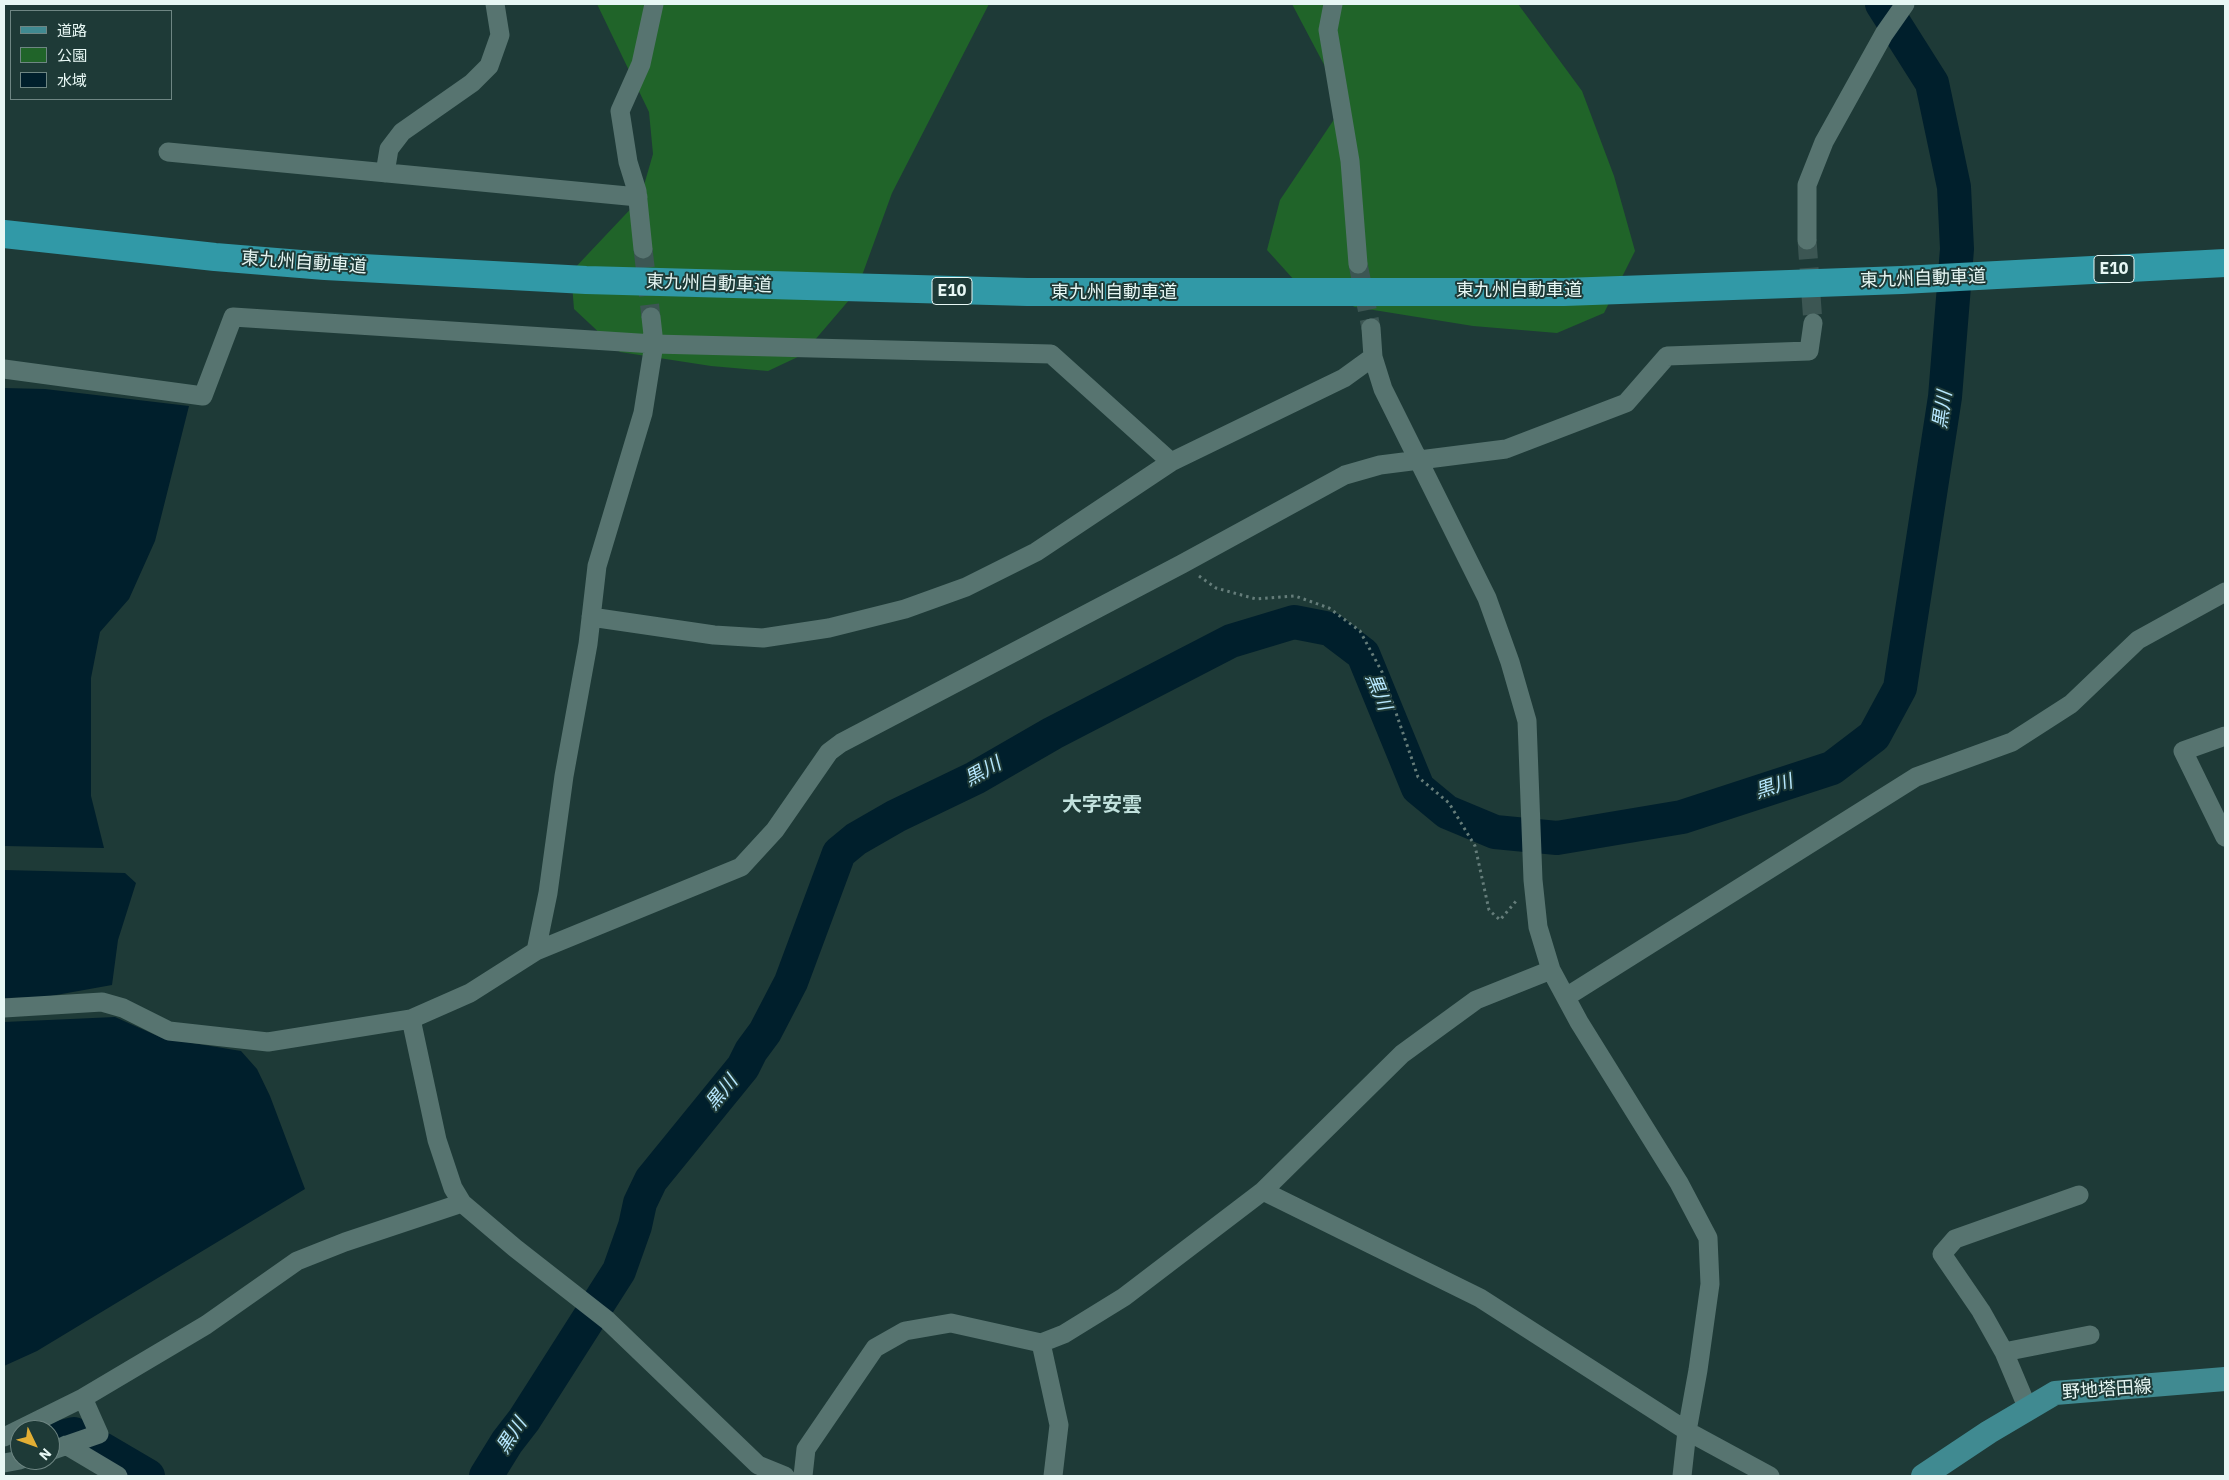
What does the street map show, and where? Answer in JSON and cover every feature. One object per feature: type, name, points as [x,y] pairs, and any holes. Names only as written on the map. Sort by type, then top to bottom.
[{"type":"highway","name":"東九州自動車道","points":[[4,234],[215,257],[325,266],[586,280],[891,290],[1209,293],[1564,292],[2004,276],[2225,263]]},
{"type":"main road","name":"野地塔田線","points":[[1923,1476],[1989,1432],[2055,1393],[2225,1379]]},
{"type":"street","points":[[385,173],[389,149],[402,132],[472,83],[489,66],[500,35],[495,4]]},
{"type":"street","points":[[643,249],[638,197],[628,162],[620,111],[641,64],[654,4]]},
{"type":"street","points":[[1333,4],[1328,30],[1350,161],[1358,264]]},
{"type":"street","points":[[1807,240],[1807,184],[1824,142],[1884,34],[1905,4]]},
{"type":"street","points":[[168,152],[638,197]]},
{"type":"street","points":[[4,369],[203,396],[233,316],[654,344],[1051,354],[1171,462]]},
{"type":"street","points":[[536,951],[548,893],[564,776],[591,617],[597,566],[643,413],[654,344],[651,318]]},
{"type":"street","points":[[4,1008],[102,1002],[123,1008],[169,1031],[268,1042],[411,1019],[470,993],[536,951],[741,867],[775,830],[824,758],[841,743],[1345,476],[1380,465],[1506,449],[1626,403],[1667,356],[1809,351],[1812,323]]},
{"type":"street","points":[[1370,328],[1373,357],[1383,390],[1486,598],[1510,662],[1528,720],[1533,880],[1538,927],[1551,970],[1663,1155],[1708,1238],[1710,1284],[1698,1370],[1686,1431],[1682,1476]]},
{"type":"street","points":[[591,617],[714,635],[763,638],[829,628],[905,609],[966,587],[1036,552],[1171,462],[1344,378],[1373,357]]},
{"type":"street","points":[[1566,997],[1916,777],[2012,742],[2071,704],[2138,640],[2225,592]]},
{"type":"street","points":[[2225,736],[2183,751],[2225,837]]},
{"type":"street","points":[[803,1476],[806,1449],[875,1348],[905,1331],[951,1323],[1041,1343],[1064,1334],[1124,1297],[1263,1191],[1402,1054],[1476,1000],[1551,970]]},
{"type":"street","points":[[411,1019],[438,1140],[453,1188],[462,1203],[515,1248],[607,1320],[758,1465],[785,1476]]},
{"type":"street","points":[[1263,1191],[1480,1298],[1686,1431],[1770,1476]]},
{"type":"street","points":[[2028,1408],[2004,1352],[1981,1311],[1942,1254],[1955,1239],[2079,1195]]},
{"type":"street","points":[[4,1437],[83,1398],[206,1324],[297,1261],[345,1242],[462,1203]]},
{"type":"street","points":[[2004,1352],[2090,1335]]},
{"type":"street","points":[[1041,1343],[1059,1425],[1053,1476]]},
{"type":"street","points":[[60,1447],[99,1434],[83,1398]]},
{"type":"street","points":[[60,1449],[118,1476]]},
{"type":"path","points":[[1182,564],[1216,588],[1256,599],[1294,596],[1329,608],[1360,631],[1382,672],[1418,777],[1450,804],[1475,846],[1489,910],[1500,920],[1533,880]]},
{"type":"green space","points":[[597,4],[989,4],[892,193],[856,292],[802,355],[768,371],[711,366],[620,352],[574,309],[571,272],[640,199],[653,154],[649,112]]},
{"type":"green space","points":[[1292,4],[1518,4],[1582,91],[1614,176],[1635,251],[1604,313],[1557,333],[1473,326],[1355,307],[1295,281],[1267,250],[1280,200],[1337,115],[1330,76]]},
{"type":"water","points":[[4,388],[45,389],[189,406],[155,541],[129,599],[100,632],[91,678],[91,796],[104,848],[4,846]]},
{"type":"water","points":[[4,870],[125,873],[136,883],[118,940],[112,985],[45,997],[4,998]]},
{"type":"water","points":[[115,1017],[162,1038],[241,1051],[257,1069],[270,1096],[305,1189],[37,1351],[4,1366],[4,1022]]},
{"type":"waterway","name":"黒川","points":[[486,1476],[619,1271],[635,1226],[640,1203],[651,1180],[743,1067],[751,1051],[765,1032],[791,982],[839,853],[856,839],[896,816],[975,778],[1053,733],[1231,641],[1294,622],[1330,629],[1363,654],[1418,788],[1447,812],[1495,832],[1557,838],[1682,817],[1832,768],[1874,736],[1900,688],[1945,397],[1957,249],[1954,187],[1932,83],[1882,4]]},
{"type":"waterway","points":[[60,1438],[74,1434]]},
{"type":"waterway","points":[[102,1449],[148,1476]]},
{"type":"tunnel","points":[[1807,240],[1813,323]]},
{"type":"tunnel","points":[[643,249],[651,317]]},
{"type":"tunnel","points":[[1358,264],[1371,328]]},
{"type":"district","name":"大字安雲","points":[[1102,805]]}]
